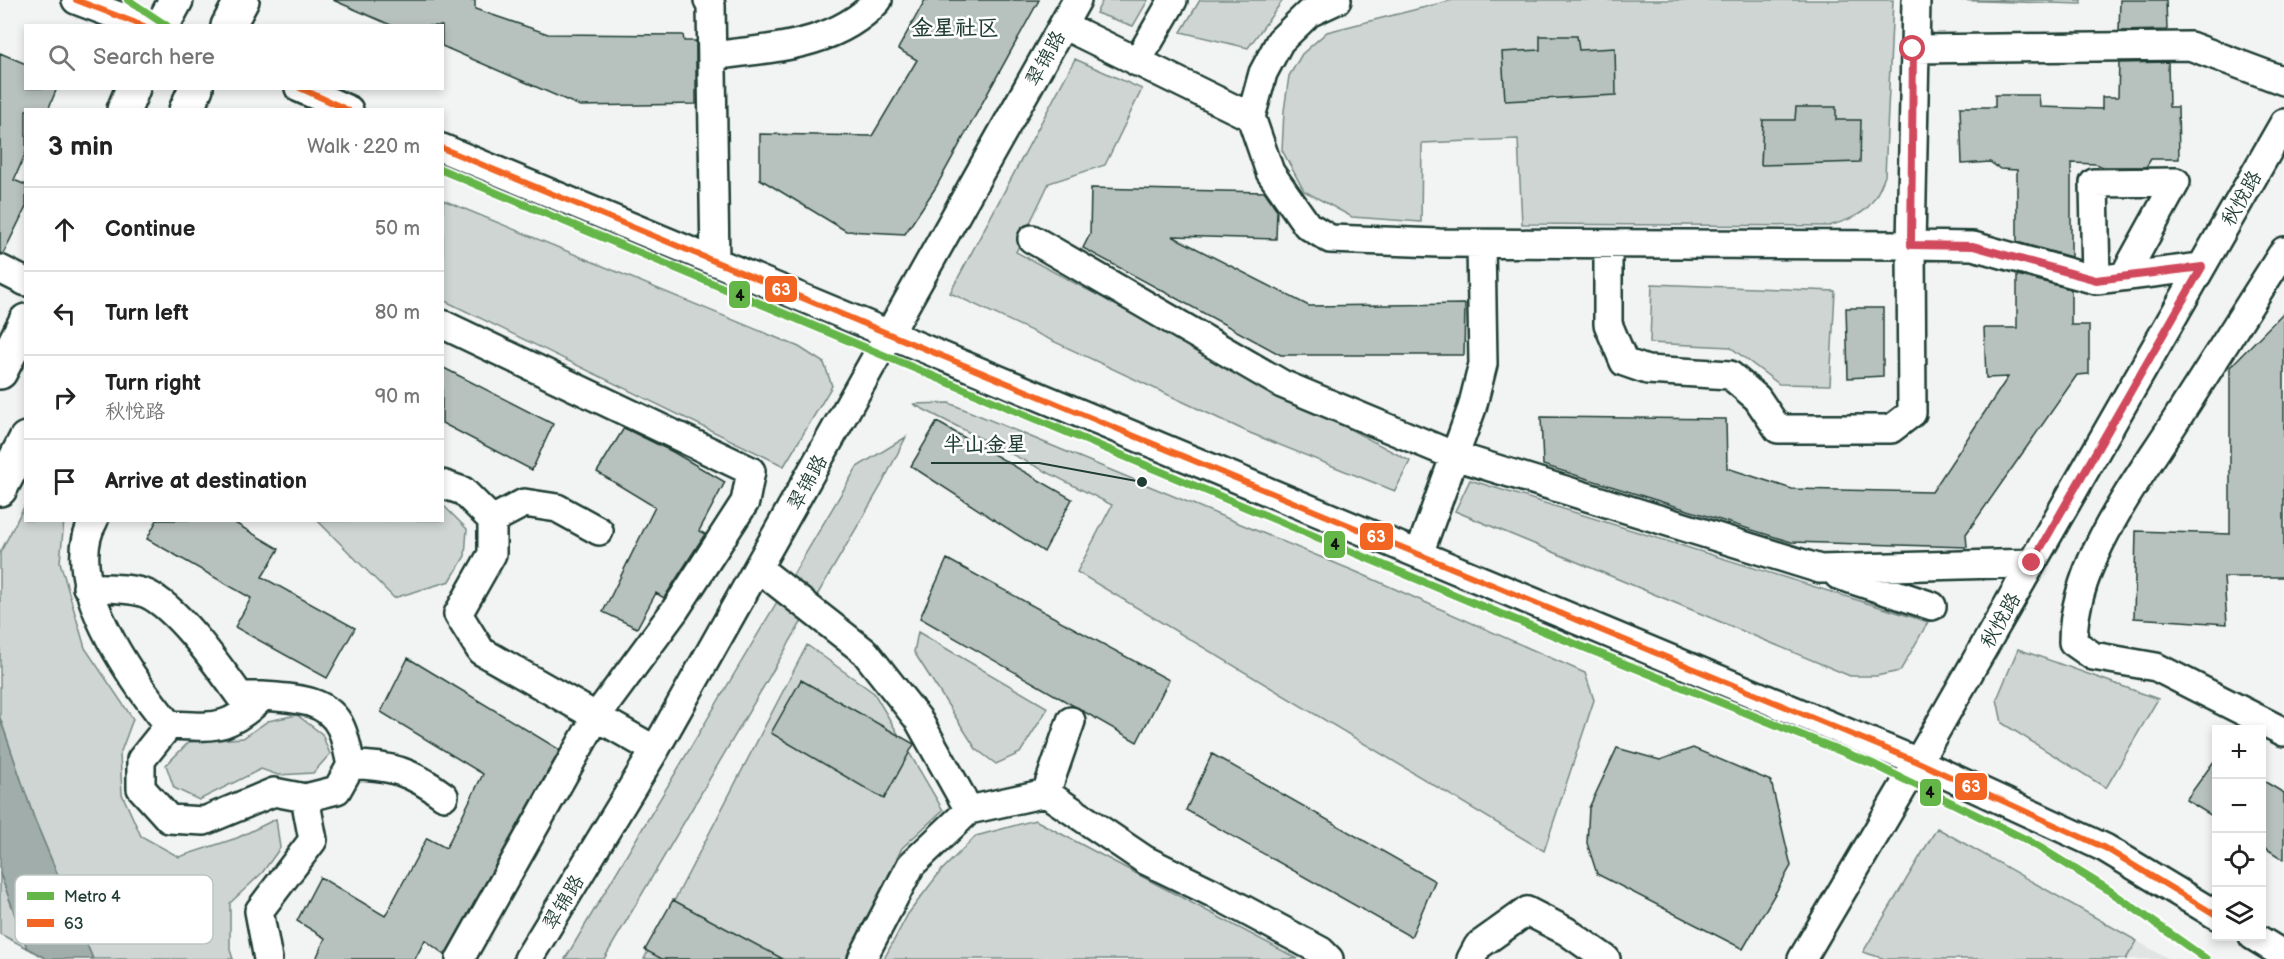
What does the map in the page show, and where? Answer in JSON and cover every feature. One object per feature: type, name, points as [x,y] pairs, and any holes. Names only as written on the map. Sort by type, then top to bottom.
[{"type":"main road","points":[[163,24],[176,0]]},
{"type":"main road","points":[[229,24],[242,0]]},
{"type":"main road","points":[[124,108],[132,90]]},
{"type":"main road","points":[[187,108],[195,90]]},
{"type":"main road","points":[[0,372],[24,325]]},
{"type":"main road","points":[[0,489],[24,443]]},
{"type":"street","points":[[76,0],[140,24]]},
{"type":"street","points":[[708,0],[711,5],[715,262]]},
{"type":"street","points":[[712,56],[788,46],[831,34],[863,17],[878,0]]},
{"type":"street","name":"翠锦路","points":[[528,959],[655,750],[1077,0]]},
{"type":"street","points":[[1137,62],[1173,0]]},
{"type":"street","points":[[1337,0],[1309,13],[1281,41],[1263,73],[1251,117],[1270,172],[1307,225],[1330,238],[1481,244],[1973,246],[2096,280],[2202,267]]},
{"type":"street","points":[[1608,244],[1608,324],[1624,362],[1647,370],[1730,375],[1757,398],[1778,429],[1891,429],[1912,414],[1911,245],[1913,49],[1916,0]]},
{"type":"street","points":[[1063,25],[1251,117]]},
{"type":"street","points":[[1913,49],[2190,46],[2284,81]]},
{"type":"street","points":[[304,90],[344,108]]},
{"type":"street","name":"秋悦路","points":[[1803,959],[2284,123]]},
{"type":"street","points":[[444,149],[1918,762],[2105,848],[2212,912]]},
{"type":"street","points":[[2096,280],[2094,183],[2176,182],[2124,276]]},
{"type":"street","points":[[1032,239],[1282,384],[1455,456],[1932,606]]},
{"type":"street","points":[[1419,554],[1455,456],[1483,364],[1481,244]]},
{"type":"street","points":[[2284,251],[2109,526],[2084,582],[2073,621],[2073,642],[2093,656],[2156,667],[2284,732]]},
{"type":"street","points":[[0,269],[24,281]]},
{"type":"street","points":[[444,325],[751,471],[745,502],[675,610],[596,717],[460,959]]},
{"type":"street","points":[[444,485],[463,490],[492,520],[492,554],[458,614],[481,651],[655,750]]},
{"type":"street","points":[[492,520],[524,503],[557,508],[599,531]]},
{"type":"street","points":[[93,522],[89,528],[85,564],[87,587],[108,633],[140,689],[169,725],[219,727],[246,712],[263,696]]},
{"type":"street","points":[[1820,569],[2032,563]]},
{"type":"street","points":[[758,568],[865,652],[918,719],[969,810]]},
{"type":"street","points":[[87,587],[145,593],[165,605],[211,656],[240,696],[294,698],[322,706],[341,727],[351,765],[337,790],[305,798],[274,792],[204,821],[169,819],[141,788],[141,760],[169,725]]},
{"type":"street","points":[[1046,793],[1071,721]]},
{"type":"street","points":[[351,765],[383,765],[418,777],[444,796]]},
{"type":"street","points":[[862,959],[911,866],[969,810],[1046,793],[1145,860],[1311,945],[1329,959]]},
{"type":"street","points":[[268,959],[259,911],[313,840],[305,798]]},
{"type":"street","points":[[1471,959],[1478,946],[1527,911],[1566,931],[1606,959]]},
{"type":"street","points":[[2261,941],[2284,955]]},
{"type":"shaded area","points":[[1103,0],[1148,0],[1133,26],[1096,13]]},
{"type":"shaded area","points":[[1200,0],[1283,0],[1248,48],[1181,32]]},
{"type":"shaded area","points":[[1453,0],[1893,0],[1885,176],[1876,197],[1859,214],[1829,226],[1522,224],[1518,139],[1422,143],[1421,222],[1352,217],[1304,191],[1282,150],[1289,76],[1302,54],[1327,32]]},
{"type":"shaded area","points":[[1948,0],[2081,0],[2081,4]]},
{"type":"shaded area","points":[[1075,59],[1142,89],[1105,165],[1049,183],[1016,252],[1410,461],[1395,491],[1250,433],[950,293]]},
{"type":"shaded area","points":[[444,200],[799,347],[824,363],[832,386],[784,466],[444,300]]},
{"type":"shaded area","points":[[1652,284],[1835,291],[1830,385],[1779,384],[1730,347],[1650,343]]},
{"type":"shaded area","points":[[949,403],[1359,573],[1585,673],[1594,700],[1544,851],[1077,572],[1112,505],[913,404]]},
{"type":"shaded area","points":[[906,437],[881,486],[604,959],[565,959],[857,467]]},
{"type":"shaded area","points":[[1470,480],[1928,622],[1900,671],[1876,676],[1850,676],[1455,511]]},
{"type":"shaded area","points":[[444,506],[467,529],[465,556],[450,581],[394,598],[319,522],[444,522]]},
{"type":"shaded area","points":[[24,507],[24,522],[64,522],[60,562],[85,648],[133,719],[120,754],[122,794],[141,836],[179,857],[237,838],[276,819],[280,848],[262,873],[230,903],[230,950],[233,959],[93,959],[87,944],[213,944],[213,875],[58,875],[34,818],[0,718],[0,553]]},
{"type":"shaded area","points":[[918,632],[1048,708],[1020,753],[996,764],[976,749],[914,652]]},
{"type":"shaded area","points":[[807,645],[874,693],[943,810],[902,848],[847,959],[644,959]]},
{"type":"shaded area","points":[[2018,649],[2158,699],[2106,788],[2002,723],[1997,699]]},
{"type":"shaded area","points":[[297,715],[322,734],[330,754],[313,773],[278,775],[261,769],[199,800],[174,788],[166,765],[189,742],[243,738],[268,721]]},
{"type":"shaded area","points":[[0,718],[34,818],[58,875],[15,875],[15,915],[0,873]]},
{"type":"shaded area","points":[[1035,820],[1298,959],[884,959],[908,914],[940,872],[976,836]]},
{"type":"shaded area","points":[[1937,828],[2137,941],[2126,959],[1885,959],[1863,952]]},
{"type":"shaded area","points":[[0,873],[15,915],[15,942],[0,934]]},
{"type":"shaded area","points":[[2137,941],[2169,959],[2126,959]]},
{"type":"shaded area","points":[[26,944],[87,944],[93,959],[47,959],[27,948]]},
{"type":"building","points":[[333,0],[475,0],[475,9],[548,34],[683,35],[684,41],[696,41],[696,104],[580,106],[444,47],[444,24],[388,24]]},
{"type":"building","points":[[925,0],[1039,0],[936,187],[905,234],[846,231],[760,179],[760,134],[872,136],[917,60],[898,49]]},
{"type":"building","points":[[2120,0],[2166,0],[2167,30],[2119,31]]},
{"type":"building","points":[[1540,36],[1577,36],[1579,50],[1615,48],[1616,95],[1505,101],[1502,52],[1540,50]]},
{"type":"building","points":[[0,53],[24,63],[24,90],[56,90],[49,108],[24,108],[24,157],[14,180],[24,184],[24,211],[3,254],[0,253]]},
{"type":"building","points":[[2168,62],[2169,107],[2178,107],[2179,159],[2151,159],[2146,167],[2103,167],[2096,164],[2071,163],[2071,257],[2017,242],[2017,170],[2000,169],[1990,162],[1962,164],[1960,107],[1995,107],[1995,95],[2039,95],[2040,107],[2102,109],[2102,97],[2118,97],[2119,63]]},
{"type":"building","points":[[1796,107],[1836,107],[1836,120],[1861,120],[1860,162],[1761,165],[1763,120],[1795,120]]},
{"type":"building","points":[[1091,188],[1265,192],[1277,210],[1276,239],[1172,236],[1309,306],[1465,304],[1464,355],[1281,355],[1083,248],[1090,234]]},
{"type":"building","points":[[2017,275],[2071,289],[2071,325],[2089,325],[2089,374],[2077,375],[1966,534],[1967,547],[1791,542],[1543,465],[1541,417],[1726,419],[1727,468],[1792,489],[1932,492],[2008,377],[1986,378],[1984,328],[2017,328]]},
{"type":"building","points":[[1846,308],[1883,308],[1883,376],[1848,378]]},
{"type":"building","points":[[2284,312],[2284,577],[2224,577],[2227,624],[2134,618],[2136,531],[2230,534],[2230,367]]},
{"type":"building","points":[[444,368],[553,424],[532,470],[444,424]]},
{"type":"building","points":[[937,422],[1072,499],[1044,552],[911,466]]},
{"type":"building","points":[[624,428],[673,452],[725,482],[699,531],[705,534],[664,598],[656,593],[637,628],[603,612],[655,507],[597,472]]},
{"type":"building","points":[[156,522],[233,522],[279,549],[262,577],[355,628],[327,678],[235,627],[251,598],[147,539]]},
{"type":"building","points":[[947,559],[1169,680],[1137,742],[920,618]]},
{"type":"building","points":[[408,658],[560,750],[445,955],[425,940],[415,959],[316,959],[325,938],[297,921],[320,877],[385,916],[427,838],[446,848],[483,774],[381,712]]},
{"type":"building","points":[[801,680],[914,744],[884,799],[771,733]]},
{"type":"building","points":[[1617,748],[1660,760],[1693,748],[1771,781],[1791,866],[1743,949],[1597,874],[1587,843],[1589,808]]},
{"type":"building","points":[[1212,754],[1435,881],[1411,937],[1186,810]]},
{"type":"building","points":[[2212,764],[2212,816],[2186,800]]},
{"type":"building","points":[[2266,782],[2284,793],[2284,860],[2266,849]]},
{"type":"building","points":[[673,900],[783,959],[662,959],[645,950]]},
{"type":"metro line","name":"4","points":[[128,0],[164,24]]},
{"type":"metro line","name":"4","points":[[444,171],[1474,603],[1873,764],[2029,841],[2107,889],[2206,959]]},
{"type":"transit line","name":"63","points":[[76,0],[139,24]]},
{"type":"transit line","name":"63","points":[[304,90],[344,108]]},
{"type":"transit line","name":"63","points":[[444,149],[1918,762],[2105,848],[2212,913]]},
{"type":"place","name":"半山金星","points":[[1142,482]]},
{"type":"district","name":"金星社区","points":[[955,27]]},
{"type":"route","points":[[1913,49],[1911,245],[1973,246],[2096,280],[2202,267],[2032,563]]}]
